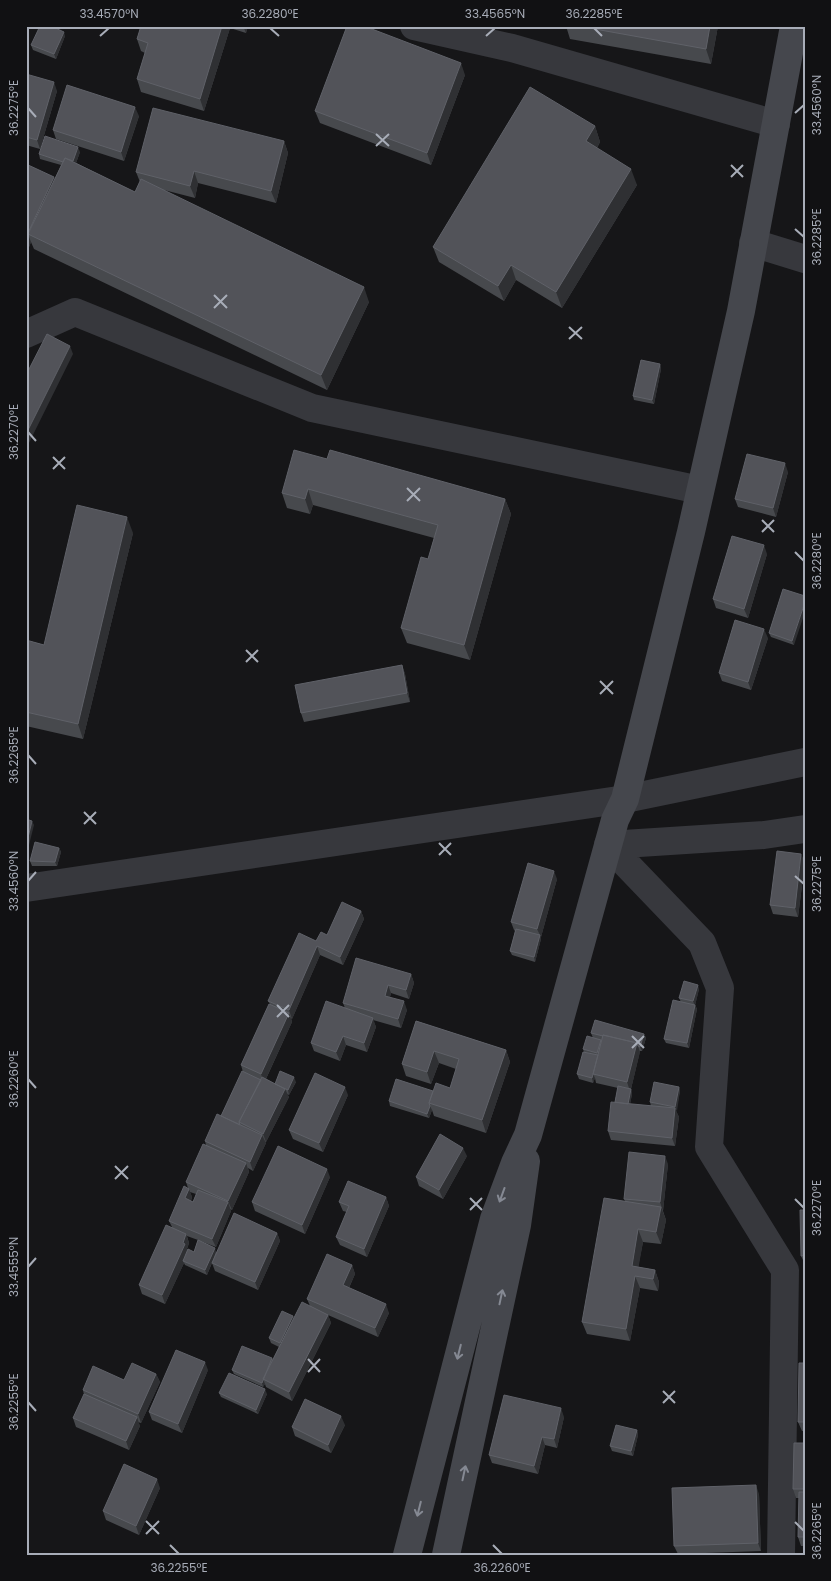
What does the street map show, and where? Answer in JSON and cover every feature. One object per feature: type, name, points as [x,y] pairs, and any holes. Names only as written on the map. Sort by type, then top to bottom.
[{"type":"main road","points":[[407,1555],[492,1227],[503,1191],[528,1134],[615,820],[625,799],[700,490],[741,311],[794,26]]},
{"type":"main road","points":[[446,1555],[517,1225],[528,1134]]},
{"type":"street","points":[[414,26],[512,48],[776,124]]},
{"type":"street","points":[[753,243],[805,260]]},
{"type":"street","points":[[26,334],[75,312],[312,408],[700,490]]},
{"type":"street","points":[[26,888],[625,799],[805,762]]},
{"type":"street","points":[[608,845],[764,835],[805,828]]},
{"type":"street","points":[[608,845],[702,942],[720,988],[709,1147],[795,1269],[794,1437],[781,1555]]},
{"type":"building","points":[[40,26],[51,26],[64,32],[54,54],[31,45]]},
{"type":"building","points":[[141,26],[222,26],[200,99],[137,79],[148,43],[137,39]]},
{"type":"building","points":[[347,26],[364,26],[461,63],[427,153],[315,111]]},
{"type":"building","points":[[578,26],[710,26],[706,49]]},
{"type":"building","points":[[26,74],[54,82],[37,140],[26,137]]},
{"type":"building","points":[[67,85],[135,107],[121,152],[53,130]]},
{"type":"building","points":[[530,87],[595,126],[586,141],[631,169],[556,292],[511,265],[498,286],[433,247]]},
{"type":"building","points":[[153,108],[284,141],[271,191],[194,171],[190,186],[136,172]]},
{"type":"building","points":[[45,136],[78,147],[73,161],[65,158],[63,162],[39,154]]},
{"type":"building","points":[[65,158],[135,192],[141,179],[364,287],[321,375],[28,234]]},
{"type":"building","points":[[26,164],[54,177],[26,237]]},
{"type":"building","points":[[47,334],[70,346],[26,434],[26,375]]},
{"type":"building","points":[[641,360],[660,364],[652,400],[633,396]]},
{"type":"building","points":[[294,450],[327,459],[330,450],[505,499],[464,645],[401,628],[421,557],[428,559],[438,525],[308,489],[305,499],[282,493]]},
{"type":"building","points":[[747,454],[785,463],[773,508],[735,499]]},
{"type":"building","points":[[77,505],[127,517],[78,724],[26,712],[26,640],[44,645]]},
{"type":"building","points":[[732,536],[764,545],[744,609],[713,599]]},
{"type":"building","points":[[783,589],[805,596],[805,602],[792,641],[769,633]]},
{"type":"building","points":[[735,620],[764,629],[748,682],[719,673]]},
{"type":"building","points":[[402,665],[407,693],[301,713],[295,685]]},
{"type":"building","points":[[26,819],[32,821],[26,846]]},
{"type":"building","points":[[35,842],[59,848],[55,862],[30,861]]},
{"type":"building","points":[[777,851],[801,854],[795,908],[770,905]]},
{"type":"building","points":[[528,863],[554,871],[537,929],[511,922]]},
{"type":"building","points":[[342,902],[361,911],[340,957],[317,946],[289,1010],[268,1001],[299,933],[316,941],[321,932],[327,935]]},
{"type":"building","points":[[516,929],[540,935],[534,957],[510,951]]},
{"type":"building","points":[[356,958],[411,974],[406,990],[388,985],[385,996],[404,1001],[398,1019],[343,1003]]},
{"type":"building","points":[[684,981],[698,985],[693,1001],[679,998]]},
{"type":"building","points":[[673,1000],[695,1005],[687,1043],[664,1039]]},
{"type":"building","points":[[326,1001],[373,1018],[364,1043],[343,1036],[336,1052],[311,1043]]},
{"type":"building","points":[[269,1004],[289,1013],[261,1074],[241,1065]]},
{"type":"building","points":[[595,1020],[644,1034],[640,1047],[637,1043],[591,1033]]},
{"type":"building","points":[[416,1021],[506,1050],[482,1120],[429,1103],[436,1083],[450,1088],[459,1059],[434,1051],[427,1072],[402,1064]]},
{"type":"building","points":[[603,1035],[637,1043],[627,1082],[593,1074]]},
{"type":"building","points":[[587,1036],[601,1040],[597,1053],[583,1049]]},
{"type":"building","points":[[583,1052],[598,1055],[592,1078],[577,1074]]},
{"type":"building","points":[[242,1071],[261,1080],[239,1122],[240,1125],[221,1116]]},
{"type":"building","points":[[280,1071],[294,1077],[288,1090],[275,1084]]},
{"type":"building","points":[[315,1073],[345,1087],[319,1143],[289,1130]]},
{"type":"building","points":[[262,1077],[285,1089],[263,1134],[239,1122]]},
{"type":"building","points":[[396,1079],[433,1091],[427,1114],[389,1101]]},
{"type":"building","points":[[654,1082],[679,1087],[675,1107],[650,1102]]},
{"type":"building","points":[[618,1086],[631,1089],[628,1104],[615,1102]]},
{"type":"building","points":[[611,1102],[675,1108],[672,1138],[608,1131]]},
{"type":"building","points":[[217,1114],[262,1135],[250,1162],[205,1141]]},
{"type":"building","points":[[440,1134],[463,1148],[439,1190],[416,1177]]},
{"type":"building","points":[[203,1144],[246,1163],[228,1201],[186,1182]]},
{"type":"building","points":[[278,1146],[327,1169],[302,1225],[252,1202]]},
{"type":"building","points":[[629,1152],[665,1156],[660,1202],[624,1199]]},
{"type":"building","points":[[348,1181],[386,1197],[364,1249],[336,1237],[349,1206],[339,1202]]},
{"type":"building","points":[[184,1186],[189,1189],[185,1198],[193,1202],[198,1190],[228,1202],[212,1239],[169,1221]]},
{"type":"building","points":[[604,1198],[661,1207],[656,1232],[638,1229],[632,1266],[655,1270],[653,1279],[635,1276],[626,1329],[582,1322]]},
{"type":"building","points":[[800,1210],[805,1210],[805,1255],[801,1256]]},
{"type":"building","points":[[234,1213],[277,1233],[255,1282],[212,1263]]},
{"type":"building","points":[[166,1225],[186,1234],[183,1243],[185,1244],[162,1295],[139,1285]]},
{"type":"building","points":[[198,1240],[215,1248],[205,1270],[183,1261],[188,1249],[194,1252]]},
{"type":"building","points":[[327,1254],[352,1265],[343,1285],[386,1304],[375,1328],[307,1299]]},
{"type":"building","points":[[805,1286],[805,1346],[804,1346]]},
{"type":"building","points":[[302,1302],[328,1315],[289,1392],[263,1379]]},
{"type":"building","points":[[282,1311],[293,1316],[280,1343],[269,1338]]},
{"type":"building","points":[[242,1346],[272,1358],[262,1383],[232,1370]]},
{"type":"building","points":[[176,1350],[205,1362],[178,1424],[149,1412]]},
{"type":"building","points":[[132,1363],[156,1374],[138,1414],[83,1390],[93,1366],[124,1380]]},
{"type":"building","points":[[799,1363],[805,1363],[805,1422],[798,1422]]},
{"type":"building","points":[[229,1373],[265,1389],[256,1410],[219,1393]]},
{"type":"building","points":[[84,1394],[137,1417],[126,1441],[73,1418]]},
{"type":"building","points":[[504,1395],[561,1408],[554,1439],[542,1437],[534,1466],[489,1455]]},
{"type":"building","points":[[305,1399],[341,1416],[328,1445],[292,1427]]},
{"type":"building","points":[[616,1425],[637,1430],[631,1451],[610,1446]]},
{"type":"building","points":[[794,1443],[805,1443],[805,1489],[793,1489]]},
{"type":"building","points":[[124,1464],[157,1479],[136,1526],[103,1511]]},
{"type":"building","points":[[756,1485],[758,1543],[674,1546],[672,1488]]},
{"type":"building","points":[[799,1492],[805,1492],[805,1537],[798,1537]]}]
